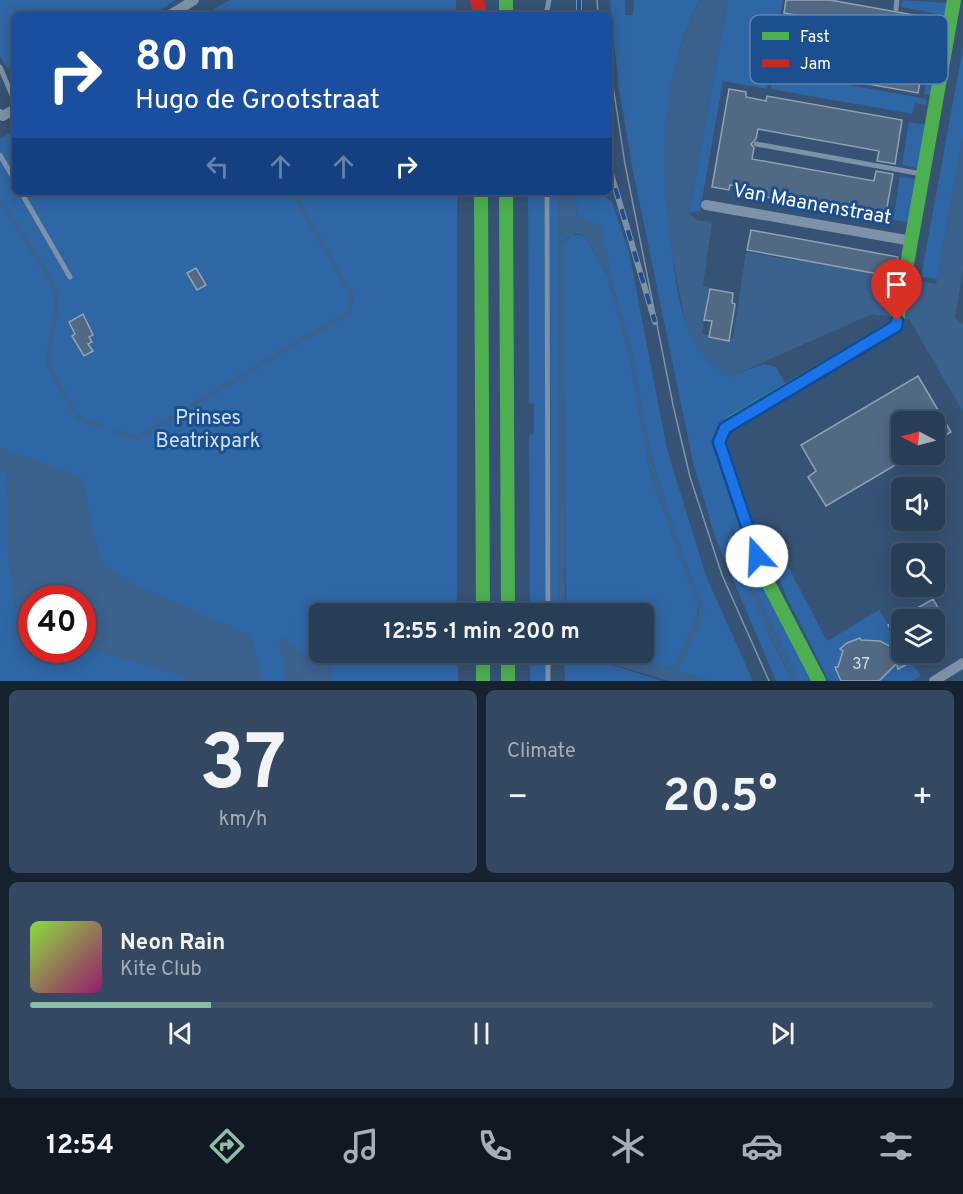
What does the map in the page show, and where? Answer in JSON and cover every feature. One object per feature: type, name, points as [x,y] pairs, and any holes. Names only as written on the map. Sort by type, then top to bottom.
[{"type":"main road","points":[[948,35],[954,0]]},
{"type":"main road","points":[[819,681],[763,573],[719,442],[725,428],[731,423],[896,326],[940,84]]},
{"type":"main road","points":[[481,195],[483,603]]},
{"type":"main road","points":[[506,195],[508,603]]},
{"type":"main road","points":[[483,663],[483,681]]},
{"type":"main road","points":[[508,663],[508,681]]},
{"type":"street","points":[[175,12],[194,0]]},
{"type":"street","name":"Van Maanenstraat","points":[[706,205],[912,241]]},
{"type":"street","points":[[934,681],[963,663]]},
{"type":"lane","points":[[896,9],[897,0]]},
{"type":"lane","points":[[0,67],[12,95]]},
{"type":"lane","points":[[756,144],[924,174]]},
{"type":"lane","points":[[0,155],[12,176]]},
{"type":"lane","points":[[23,195],[70,277]]},
{"type":"lane","points":[[547,195],[548,603]]},
{"type":"lane","points":[[548,663],[548,681]]},
{"type":"green space","points":[[0,0],[176,0],[156,12],[12,12],[12,68],[8,69],[0,57]]},
{"type":"green space","points":[[230,0],[456,0],[456,12],[209,12]]},
{"type":"green space","points":[[610,0],[625,0],[625,15],[633,15],[634,0],[700,0],[677,58],[667,119],[666,180],[676,283],[680,304],[689,329],[729,377],[764,364],[776,367],[786,385],[715,446],[737,519],[759,577],[813,681],[798,681],[755,590],[730,523],[756,604],[793,681],[776,681],[715,537],[693,462],[633,171],[619,90]]},
{"type":"green space","points":[[728,0],[783,0],[780,15],[750,15],[750,84],[768,84],[767,89],[723,81],[700,211],[689,213]]},
{"type":"green space","points":[[902,0],[948,3],[946,15],[901,7]]},
{"type":"green space","points":[[963,47],[963,138],[937,279],[921,277]]},
{"type":"green space","points":[[772,84],[842,84],[927,99],[926,105],[915,103],[912,114],[771,89]]},
{"type":"green space","points":[[926,84],[934,84],[932,95],[924,94]]},
{"type":"green space","points":[[909,122],[929,125],[921,169],[902,165]]},
{"type":"green space","name":"Prinses Beatrixpark","points":[[12,132],[12,195],[457,195],[457,603],[309,603],[309,663],[458,663],[458,681],[0,681],[0,139]]},
{"type":"green space","points":[[900,176],[919,180],[912,223],[893,220]]},
{"type":"green space","points":[[528,195],[544,195],[547,603],[530,603],[529,435],[534,434],[534,404],[529,403]]},
{"type":"green space","points":[[550,195],[558,195],[558,603],[551,603]]},
{"type":"green space","points":[[575,195],[602,195],[612,202],[629,252],[667,449],[706,576],[753,681],[710,681],[677,671],[702,605],[674,530],[651,456],[631,348],[613,286],[600,225],[587,222],[577,214]]},
{"type":"green space","points":[[572,234],[585,236],[608,277],[630,360],[650,473],[698,607],[697,619],[675,663],[669,668],[650,663],[654,663],[654,603],[566,603],[564,243]]},
{"type":"green space","points":[[769,530],[827,641],[879,610],[891,629],[891,663],[913,663],[921,676],[912,681],[829,681],[787,598],[760,535]]},
{"type":"green space","points":[[530,663],[547,663],[547,681],[530,681]]},
{"type":"green space","points":[[564,663],[606,663],[662,681],[565,681]]},
{"type":"shaded area","points":[[700,0],[728,0],[689,213],[696,220],[712,222],[703,286],[709,287],[702,334],[733,339],[746,252],[936,284],[963,138],[963,268],[955,318],[963,324],[963,412],[909,319],[872,314],[730,377],[709,362],[699,349],[686,322],[675,267],[668,221],[664,150],[672,78],[684,38]]},
{"type":"shaded area","points":[[558,195],[575,195],[577,214],[587,222],[601,225],[613,286],[631,348],[651,456],[674,530],[705,613],[677,671],[710,681],[669,681],[609,663],[650,663],[669,668],[675,663],[699,611],[650,473],[630,360],[608,277],[585,236],[575,234],[564,243],[565,603],[558,603]]},
{"type":"shaded area","points":[[0,448],[82,477],[101,563],[135,585],[249,635],[252,638],[262,681],[186,681],[186,676],[96,652],[96,585],[18,585],[18,617],[8,554],[7,471],[0,469]]},
{"type":"shaded area","points":[[727,522],[755,590],[798,681],[793,681],[759,614]]},
{"type":"shaded area","points":[[281,638],[285,638],[300,653],[309,654],[309,663],[332,663],[330,681],[286,681],[279,642]]},
{"type":"building","points":[[786,0],[830,0],[914,15],[795,15],[784,13]]},
{"type":"building","points":[[868,84],[920,84],[918,93]]},
{"type":"building","points":[[729,89],[746,92],[746,97],[766,101],[767,96],[902,120],[895,164],[877,161],[879,151],[758,129],[756,139],[751,144],[754,148],[752,159],[874,181],[876,171],[893,174],[885,218],[749,194],[750,189],[730,185],[729,190],[712,187]]},
{"type":"building","points":[[751,230],[898,257],[895,277],[747,250]]},
{"type":"building","points":[[196,268],[206,285],[197,290],[187,273]]},
{"type":"building","points":[[710,289],[733,293],[732,303],[735,304],[729,341],[709,337],[712,321],[704,320]]},
{"type":"building","points":[[83,314],[93,335],[89,337],[92,342],[88,344],[93,351],[84,356],[72,336],[75,334],[69,322]]},
{"type":"building","points":[[918,376],[939,411],[891,411],[891,465],[895,465],[826,506],[808,477],[816,471],[801,445]]},
{"type":"building","points":[[945,422],[951,432],[945,436]]},
{"type":"building","points":[[933,599],[939,609],[916,609]]},
{"type":"building","points":[[860,638],[861,640],[880,641],[891,647],[891,663],[897,663],[879,681],[841,681],[835,667],[838,667],[843,651],[840,649],[847,643]]},
{"type":"building","points":[[897,663],[909,663],[898,669]]},
{"type":"waterway","points":[[7,149],[12,146]]},
{"type":"waterway","points":[[116,432],[137,438],[349,312],[352,296],[295,195]]},
{"type":"waterway","points":[[0,200],[51,280],[56,295],[56,311],[48,359],[50,370],[78,417],[102,427]]},
{"type":"tram line","points":[[597,0],[598,12]]},
{"type":"tram line","points":[[612,80],[625,164],[673,405],[690,477],[722,575],[769,681]]},
{"type":"railway","points":[[579,0],[579,12]]},
{"type":"railway","points":[[612,177],[655,322]]},
{"type":"traffic: fast","points":[[506,0],[506,12]]},
{"type":"traffic: fast","points":[[948,34],[954,0]]},
{"type":"traffic: fast","points":[[819,681],[763,573],[719,442],[725,428],[731,423],[896,326],[939,84]]},
{"type":"traffic: fast","points":[[481,195],[483,603]]},
{"type":"traffic: fast","points":[[506,195],[508,603]]},
{"type":"traffic: fast","points":[[483,663],[483,681]]},
{"type":"traffic: fast","points":[[508,663],[508,681]]},
{"type":"traffic: jam","points":[[477,0],[479,12]]},
{"type":"route","points":[[757,556],[719,442],[725,428],[896,326],[897,321]]}]
